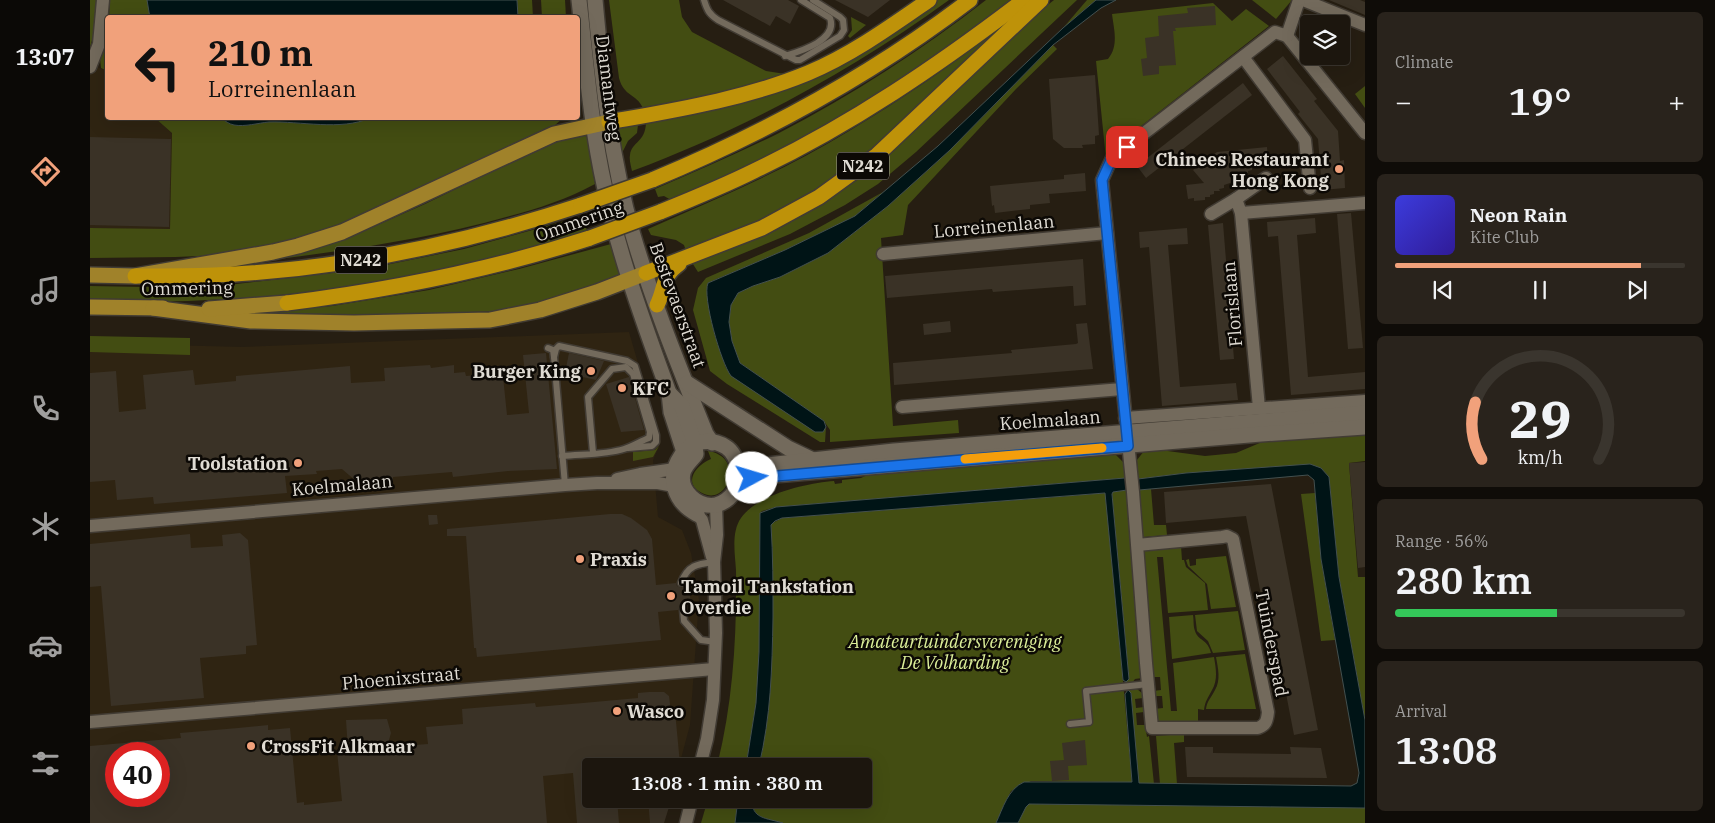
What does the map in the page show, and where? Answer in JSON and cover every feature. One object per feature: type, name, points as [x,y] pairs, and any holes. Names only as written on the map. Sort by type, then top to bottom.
[{"type":"highway","name":"N242","points":[[609,122],[720,101],[754,92],[808,72],[859,46],[928,0]]},
{"type":"highway","name":"Ommering","points":[[135,276],[241,274],[371,258],[494,232],[581,205],[652,180],[744,139],[828,95],[890,57],[970,0]]},
{"type":"highway","name":"Ommering","points":[[287,303],[430,281],[534,256],[660,212],[754,172],[865,111],[964,46],[1024,0]]},
{"type":"highway","name":"N242","points":[[646,273],[762,228],[819,197],[860,168],[897,137],[1041,0]]},
{"type":"highway","name":"N242","points":[[657,305],[668,272],[685,259]]},
{"type":"main road","name":"N242","points":[[135,276],[273,252],[342,232],[554,134],[609,122]]},
{"type":"main road","name":"N242","points":[[153,308],[251,321],[354,323],[490,320],[540,310],[646,273]]},
{"type":"main road","name":"Ommering","points":[[90,274],[135,276]]},
{"type":"main road","name":"Ommering","points":[[90,307],[215,308],[287,303]]},
{"type":"street","points":[[90,67],[99,44],[103,0]]},
{"type":"street","name":"Diamantweg","points":[[579,0],[603,181]]},
{"type":"street","name":"Diamantweg","points":[[594,0],[609,122],[619,177]]},
{"type":"street","points":[[1287,36],[1299,0]]},
{"type":"street","points":[[1303,0],[1365,25]]},
{"type":"street","points":[[1126,432],[1102,180],[1112,158],[1275,32],[1287,36],[1365,133]]},
{"type":"street","points":[[1243,57],[1305,140],[1310,188]]},
{"type":"street","name":"Bestevaerstraat","points":[[619,177],[634,236],[657,305],[682,374],[706,434],[712,443]]},
{"type":"street","points":[[1211,214],[1266,178]]},
{"type":"street","name":"Bestevaerstraat","points":[[603,181],[629,280],[669,393],[682,406],[690,448]]},
{"type":"street","name":"Florislaan","points":[[1236,199],[1241,213],[1259,408]]},
{"type":"street","points":[[1241,213],[1365,202]]},
{"type":"street","name":"Lorreinenlaan","points":[[883,254],[1108,233]]},
{"type":"street","points":[[687,384],[788,448],[811,460]]},
{"type":"street","name":"Koelmalaan","points":[[902,407],[1122,389]]},
{"type":"street","name":"Koelmalaan","points":[[740,474],[762,476],[1126,432],[1259,408],[1365,401]]},
{"type":"street","name":"Koelmalaan","points":[[740,474],[811,460],[1365,413]]},
{"type":"street","name":"Koelmalaan","points":[[1126,432],[1261,434],[1365,428]]},
{"type":"street","name":"Tuinderspad","points":[[1126,432],[1132,476],[1137,545],[1148,684],[1152,728],[1258,728],[1263,726],[1266,722],[1267,708],[1233,539],[1231,537],[1222,537],[1137,545]]},
{"type":"street","points":[[679,488],[701,503],[716,505],[731,495],[740,474],[738,462],[730,450],[712,443],[690,448],[678,458],[675,469],[679,488],[683,504],[702,520],[714,562]]},
{"type":"street","points":[[679,488],[684,470],[696,454],[690,448]]},
{"type":"street","name":"Koelmalaan","points":[[597,483],[675,469]]},
{"type":"street","name":"Koelmalaan","points":[[90,526],[597,483],[658,483],[679,488]]},
{"type":"street","points":[[702,758],[713,700],[716,642],[714,562],[717,535],[716,505]]},
{"type":"street","name":"Phoenixstraat","points":[[90,722],[714,670]]},
{"type":"street","points":[[686,823],[690,808]]},
{"type":"lane","points":[[704,0],[706,9],[710,14],[794,60],[800,60],[843,34],[844,26],[840,17],[813,0]]},
{"type":"lane","points":[[785,56],[805,50],[825,38],[831,31],[830,18],[800,0]]},
{"type":"lane","points":[[554,357],[559,346],[627,361],[635,366],[656,435],[656,442],[652,446],[562,456]]},
{"type":"lane","points":[[548,348],[553,350],[554,357],[565,486]]},
{"type":"lane","points":[[593,454],[588,397],[612,369],[626,367],[633,374],[650,432],[649,438],[627,448]]},
{"type":"lane","points":[[681,582],[696,564],[714,562]]},
{"type":"lane","points":[[683,610],[684,621],[701,640],[716,642]]},
{"type":"lane","points":[[1070,724],[1090,722],[1086,691],[1148,684]]},
{"type":"shaded area","points":[[147,0],[517,0],[518,15],[150,15]]},
{"type":"shaded area","points":[[1096,0],[1116,0],[1101,8],[1053,45],[950,150],[888,206],[828,253],[780,277],[738,293],[731,305],[729,322],[732,341],[740,363],[824,421],[826,427],[823,432],[815,432],[731,376],[722,358],[710,315],[708,283],[785,250],[855,216],[938,146],[1063,28]]},
{"type":"shaded area","points":[[90,64],[105,70],[105,120],[157,120],[172,133],[170,230],[90,228]]},
{"type":"shaded area","points":[[224,120],[364,120],[333,125],[269,122],[243,126],[232,125]]},
{"type":"shaded area","points":[[629,332],[661,442],[653,460],[658,517],[682,530],[691,553],[699,600],[690,725],[681,758],[582,758],[582,808],[668,808],[664,823],[90,823],[90,343],[242,347]]},
{"type":"shaded area","points":[[1310,464],[1321,468],[1329,477],[1339,577],[1365,720],[1365,808],[1029,804],[1018,823],[996,823],[1010,794],[1018,785],[1024,782],[1132,782],[1125,694],[1128,690],[1131,693],[1139,783],[1351,786],[1357,783],[1359,773],[1321,559],[1314,480],[1308,475],[1139,490],[1138,479],[1186,473]]},
{"type":"shaded area","points":[[1125,478],[1127,490],[1113,492],[1112,494],[1129,679],[1126,682],[1123,680],[1105,493],[782,518],[771,525],[773,617],[771,674],[763,747],[761,758],[747,758],[756,703],[759,652],[760,513],[776,507]]},
{"type":"shaded area","points":[[737,808],[754,808],[761,817],[783,823],[735,823]]},
{"type":"green space","points":[[90,0],[97,0],[90,47]]},
{"type":"green space","points":[[110,0],[147,0],[150,15],[109,15]]},
{"type":"green space","points":[[517,0],[532,0],[533,15],[518,15]]},
{"type":"green space","points":[[541,0],[565,0],[566,15],[542,15]]},
{"type":"green space","points":[[609,0],[679,0],[682,17],[692,32],[766,71],[792,75],[707,96],[643,108],[624,89],[619,78]]},
{"type":"green space","points":[[934,0],[949,0],[874,51],[835,74],[715,137],[632,171],[631,150],[641,138],[646,123],[785,87]]},
{"type":"green space","points":[[986,0],[1012,0],[934,59],[859,107],[780,150],[698,188],[671,200],[664,196],[658,197],[655,189],[779,133],[860,87],[937,37]]},
{"type":"green space","points":[[1054,0],[1077,0],[916,152],[878,184],[845,205],[790,234],[698,272],[691,261],[823,201],[1007,37]]},
{"type":"green space","points":[[1087,0],[1096,0],[1063,28]]},
{"type":"green space","points":[[1252,0],[1292,0],[1276,19]]},
{"type":"green space","points":[[1213,3],[1232,21],[1246,9],[1269,26],[1122,141],[1106,159],[1096,61],[1108,59],[1114,49],[1115,38],[1112,14]]},
{"type":"green space","points":[[851,17],[866,25],[850,38],[848,36],[852,30]]},
{"type":"green space","points":[[993,33],[996,36],[866,159],[773,219],[687,254],[684,245],[676,240],[651,235],[648,229],[801,159],[868,120]]},
{"type":"green space","points":[[105,41],[105,70],[101,68],[100,59]]},
{"type":"green space","points":[[1053,45],[1057,49],[1016,89],[908,205],[903,235],[881,238],[893,426],[958,420],[959,433],[830,442],[830,430],[824,421],[740,363],[732,341],[729,322],[731,305],[738,293],[780,277],[828,253],[888,206],[950,150]]},
{"type":"green space","points":[[1365,86],[1365,108],[1355,94]]},
{"type":"green space","points":[[157,120],[224,120],[236,125],[270,122],[364,120],[561,120],[554,126],[427,187],[316,236],[222,255],[90,258],[90,228],[170,229],[172,133]]},
{"type":"green space","points":[[638,125],[637,133],[628,141],[622,153],[619,128]]},
{"type":"green space","points":[[586,133],[595,184],[569,197],[527,211],[433,235],[279,259],[279,255],[357,234],[425,204],[554,141]]},
{"type":"green space","points":[[883,192],[855,216],[785,250],[712,281],[707,287],[714,333],[726,368],[823,432],[826,427],[825,442],[820,442],[727,384],[710,371],[693,310],[698,288],[706,278],[809,233]]},
{"type":"green space","points":[[583,216],[587,231],[482,262],[385,282],[336,289],[238,298],[189,301],[90,302],[90,286],[219,286],[366,269],[464,249]]},
{"type":"green space","points":[[611,244],[621,275],[617,280],[541,304],[500,311],[322,317],[251,313],[332,306],[429,290],[519,269]]},
{"type":"green space","points":[[90,336],[190,338],[190,355],[90,352]]},
{"type":"green space","points":[[1365,434],[1365,461],[1349,463],[1358,577],[1365,577],[1365,720],[1339,577],[1329,477],[1321,468],[1186,473],[1138,479],[1137,460],[1144,451],[1160,450],[1205,456],[1236,453],[1262,442]]},
{"type":"green space","points":[[659,446],[653,457],[633,461],[633,452],[655,450]]},
{"type":"green space","points":[[708,451],[720,455],[727,462],[730,471],[729,480],[725,487],[719,493],[711,495],[696,489],[692,479],[693,474],[700,465],[711,459]]},
{"type":"green space","points":[[1115,454],[1125,464],[1126,480],[1125,478],[776,507],[762,511],[760,513],[759,652],[756,703],[747,758],[719,758],[727,718],[733,669],[736,594],[735,536],[741,518],[759,502],[784,491],[810,484],[834,481],[835,484],[842,483],[842,480],[861,478],[869,474]]},
{"type":"green space","points":[[1151,489],[1154,525],[1166,525],[1167,535],[1144,537],[1142,535],[1139,490]]},
{"type":"green space","points":[[1127,490],[1142,678],[1135,679],[1132,683],[1126,682],[1129,679],[1112,494],[1113,492]]},
{"type":"green space","name":"Amateurtuindersvereniging De Volharding","points":[[1106,493],[1132,782],[1031,781],[1011,791],[996,823],[783,823],[761,817],[757,814],[754,808],[872,808],[872,758],[761,758],[768,710],[773,637],[771,524],[782,518]]},
{"type":"green space","points":[[1315,493],[1321,559],[1335,640],[1321,641],[1301,494]]},
{"type":"green space","points":[[1181,546],[1182,560],[1184,560],[1186,567],[1205,583],[1208,610],[1168,613],[1163,557],[1157,557],[1171,711],[1177,711],[1173,663],[1214,657],[1216,678],[1204,710],[1198,709],[1198,721],[1160,722],[1157,720],[1154,709],[1163,708],[1162,696],[1153,696],[1153,691],[1161,690],[1160,677],[1152,677],[1141,550]]},
{"type":"green space","points":[[1226,556],[1236,607],[1211,609],[1207,584],[1188,566],[1186,560],[1189,559],[1190,566],[1196,565],[1196,559]]},
{"type":"green space","points":[[1238,611],[1245,650],[1213,653],[1208,641],[1197,631],[1195,615]]},
{"type":"green space","points":[[1193,615],[1196,634],[1208,645],[1211,653],[1172,659],[1169,617]]},
{"type":"green space","points":[[1245,654],[1256,709],[1206,709],[1218,682],[1216,657]]},
{"type":"green space","points":[[1137,689],[1143,694],[1143,698],[1135,699],[1136,708],[1144,707],[1144,712],[1136,713],[1137,725],[1145,725],[1147,737],[1149,736],[1154,784],[1138,783],[1131,693],[1128,690]]},
{"type":"green space","points":[[1184,734],[1184,742],[1174,743],[1177,784],[1160,784],[1156,736]]},
{"type":"green space","points":[[1025,794],[1365,808],[1365,823],[1010,823]]},
{"type":"green space","points":[[705,808],[737,808],[735,823],[701,823]]},
{"type":"building","points":[[723,0],[788,0],[799,6],[790,24],[776,16],[770,26]]},
{"type":"building","points":[[835,0],[890,0],[868,17]]},
{"type":"building","points":[[1329,0],[1360,0],[1365,2],[1365,15]]},
{"type":"building","points":[[1215,6],[1216,25],[1175,28],[1176,31],[1173,31],[1176,65],[1159,66],[1159,74],[1143,76],[1141,59],[1147,58],[1145,38],[1159,36],[1158,16],[1188,13],[1187,8]]},
{"type":"building","points":[[1283,56],[1317,99],[1314,101],[1338,131],[1340,161],[1344,160],[1345,188],[1322,190],[1318,139],[1267,69]]},
{"type":"building","points":[[1095,75],[1099,135],[1095,136],[1095,144],[1082,145],[1083,148],[1064,148],[1053,139],[1049,79]]},
{"type":"building","points":[[1243,83],[1252,95],[1146,178],[1137,166]]},
{"type":"building","points":[[90,137],[171,139],[169,227],[90,225]]},
{"type":"building","points":[[1267,147],[1268,160],[1261,161],[1262,164],[1252,167],[1252,170],[1248,171],[1248,173],[1243,173],[1243,176],[1238,177],[1239,179],[1233,179],[1233,182],[1224,185],[1224,188],[1219,189],[1220,191],[1214,191],[1214,194],[1210,195],[1210,197],[1205,197],[1205,200],[1194,201],[1194,198],[1188,199],[1186,185],[1204,183],[1193,170],[1217,152]]},
{"type":"building","points":[[1085,173],[1086,191],[1049,194],[1050,203],[1030,205],[1030,209],[995,213],[994,205],[992,206],[990,186],[1064,179],[1064,175]]},
{"type":"building","points":[[1351,213],[1363,348],[1348,349],[1337,214]]},
{"type":"building","points":[[1315,218],[1316,233],[1297,235],[1308,377],[1365,372],[1365,389],[1291,395],[1278,236],[1268,237],[1267,222]]},
{"type":"building","points":[[1223,223],[1234,359],[1220,360],[1208,225]]},
{"type":"building","points":[[1187,228],[1188,244],[1168,245],[1180,387],[1236,383],[1238,400],[1162,406],[1149,247],[1140,248],[1139,232]]},
{"type":"building","points":[[1083,259],[1086,305],[1074,306],[1073,286],[993,292],[992,289],[887,298],[885,276]]},
{"type":"building","points":[[950,321],[951,332],[924,335],[923,324]]},
{"type":"building","points":[[1087,323],[1093,369],[894,385],[893,363],[1012,353],[1011,350],[1076,344],[1078,343],[1076,324]]},
{"type":"building","points":[[546,353],[557,469],[508,471],[453,477],[452,472],[393,477],[393,483],[359,485],[359,480],[356,481],[342,469],[316,471],[317,474],[285,476],[287,493],[154,504],[153,497],[117,500],[115,480],[90,482],[90,373],[116,371],[119,412],[146,409],[143,375],[193,370],[195,385],[236,381],[236,376],[350,366],[351,383],[385,381],[384,368],[430,365],[431,368],[454,365],[454,373],[465,372],[466,376],[492,374],[492,368],[502,367],[507,415],[529,413],[523,355]]},
{"type":"building","points":[[569,353],[604,361],[596,380],[565,373]]},
{"type":"building","points":[[629,377],[644,430],[621,432],[606,384]]},
{"type":"building","points":[[1365,462],[1365,567],[1358,568],[1349,463]]},
{"type":"building","points":[[1271,484],[1318,730],[1294,735],[1277,647],[1271,648],[1246,516],[1166,523],[1164,492]]},
{"type":"building","points":[[622,514],[647,530],[652,539],[656,585],[676,583],[681,588],[689,582],[691,609],[683,605],[678,610],[658,612],[661,640],[477,657],[476,648],[474,648],[466,536],[447,536],[447,529]]},
{"type":"building","points":[[428,515],[437,515],[438,524],[429,525]]},
{"type":"building","points":[[240,533],[248,540],[257,645],[246,646],[246,654],[200,658],[204,698],[111,706],[101,586],[90,587],[90,544],[190,534],[191,548],[223,546],[222,535]]},
{"type":"building","points":[[649,692],[664,692],[669,696],[671,712],[675,711],[679,758],[582,758],[582,808],[618,808],[619,823],[577,823],[573,773],[543,776],[547,823],[90,823],[90,746],[105,745],[105,807],[170,807],[170,742],[136,742],[181,738],[180,733],[268,725],[268,730],[290,728],[297,803],[304,802],[304,805],[342,801],[337,751],[348,750],[346,720],[387,719],[391,733],[387,747],[428,744],[426,727],[463,724],[462,709],[535,703],[536,707],[638,698],[638,693]]},
{"type":"building","points":[[1085,740],[1087,765],[1068,766],[1069,780],[1052,781],[1050,761],[1064,760],[1062,743]]},
{"type":"building","points":[[1185,747],[1213,747],[1213,753],[1291,754],[1290,747],[1321,748],[1327,778],[1187,777]]},
{"type":"building","points":[[649,808],[669,808],[664,823],[650,823]]},
{"type":"slow traffic","points":[[965,459],[1102,448]]},
{"type":"place","name":"Chinees Restaurant Hong Kong","points":[[1339,169]]},
{"type":"place","name":"Burger King","points":[[591,371]]},
{"type":"place","name":"KFC","points":[[622,388]]},
{"type":"place","name":"Toolstation","points":[[298,463]]},
{"type":"place","name":"Praxis","points":[[580,559]]},
{"type":"place","name":"Tamoil Tankstation Overdie","points":[[671,596]]},
{"type":"place","name":"Wasco","points":[[617,711]]},
{"type":"place","name":"CrossFit Alkmaar","points":[[251,746]]},
{"type":"route","points":[[752,478],[1128,446],[1102,180],[1112,158],[1127,147]]}]
